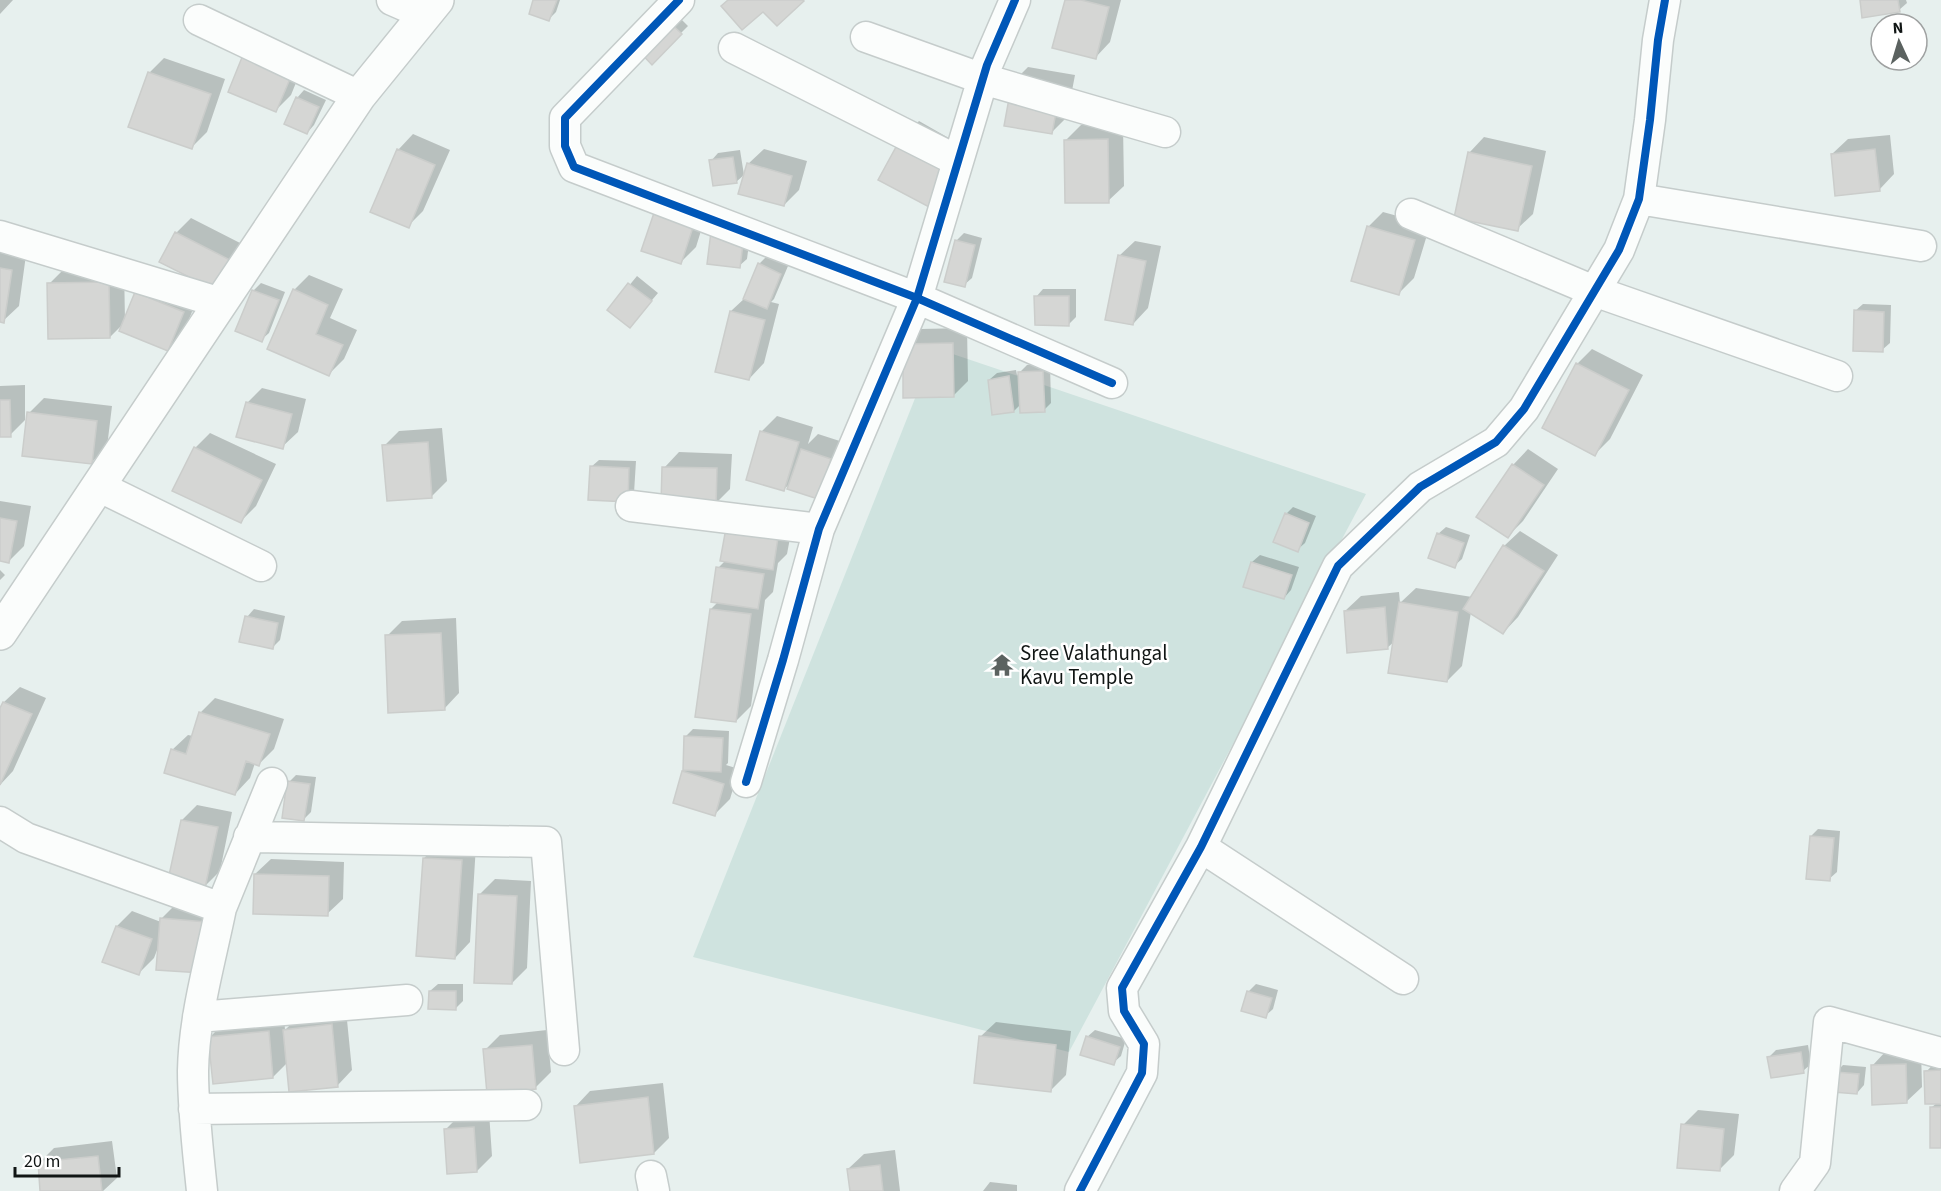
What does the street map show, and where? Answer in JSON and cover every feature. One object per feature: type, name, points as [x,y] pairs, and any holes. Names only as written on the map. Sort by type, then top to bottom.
[{"type":"street","points":[[0,633],[360,96],[431,7],[392,0]]},
{"type":"street","points":[[679,0],[565,118],[565,146],[574,167],[917,298],[1112,383]]},
{"type":"street","points":[[746,782],[819,529],[917,298],[982,79],[1015,0]]},
{"type":"street","points":[[1080,1191],[1142,1073],[1144,1044],[1124,1011],[1122,988],[1201,847],[1338,566],[1420,487],[1496,442],[1524,409],[1619,249],[1639,199],[1665,0]]},
{"type":"street","points":[[199,20],[360,96]]},
{"type":"street","points":[[866,37],[982,79],[1165,132]]},
{"type":"street","points":[[734,48],[958,160]]},
{"type":"street","points":[[1639,199],[1921,246]]},
{"type":"street","points":[[1411,214],[1594,291],[1837,376]]},
{"type":"street","points":[[0,236],[221,303]]},
{"type":"street","points":[[98,486],[261,566]]},
{"type":"street","points":[[631,506],[819,529]]},
{"type":"street","points":[[202,1191],[194,1109],[198,1017],[221,908],[272,783]]},
{"type":"street","points":[[0,822],[26,838],[221,908]]},
{"type":"street","points":[[249,837],[546,842],[564,1050]]},
{"type":"street","points":[[1201,847],[1403,979]]},
{"type":"street","points":[[198,1017],[407,1000]]},
{"type":"street","points":[[1796,1191],[1815,1163],[1829,1022],[1941,1053]]},
{"type":"street","points":[[194,1109],[526,1105]]},
{"type":"shaded area","points":[[935,348],[1366,494],[1069,1052],[693,957]]},
{"type":"building","points":[[533,0],[557,0],[549,21],[529,14]]},
{"type":"building","points":[[728,0],[804,1],[777,26],[763,12],[742,30],[721,6]]},
{"type":"building","points":[[1065,0],[1081,0],[1109,7],[1096,59],[1052,48]]},
{"type":"building","points":[[1860,0],[1898,0],[1900,12],[1869,12],[1869,17],[1862,18]]},
{"type":"building","points":[[664,17],[682,34],[652,65],[635,47]]},
{"type":"building","points":[[243,55],[292,74],[276,112],[228,92]]},
{"type":"building","points":[[148,72],[211,94],[192,149],[128,127]]},
{"type":"building","points":[[1012,82],[1060,90],[1052,134],[1004,126]]},
{"type":"building","points":[[296,97],[319,107],[307,134],[284,124]]},
{"type":"building","points":[[902,136],[954,164],[931,208],[878,180]]},
{"type":"building","points":[[1108,139],[1109,203],[1065,203],[1064,140]]},
{"type":"building","points":[[397,149],[435,165],[409,228],[370,212]]},
{"type":"building","points":[[1875,149],[1880,191],[1835,196],[1831,154]]},
{"type":"building","points":[[1468,152],[1532,166],[1518,231],[1454,218]]},
{"type":"building","points":[[733,157],[737,183],[713,186],[709,160]]},
{"type":"building","points":[[747,163],[792,176],[784,206],[738,194]]},
{"type":"building","points":[[655,210],[694,224],[681,264],[641,251]]},
{"type":"building","points":[[1367,226],[1415,240],[1399,295],[1351,281]]},
{"type":"building","points":[[175,232],[230,260],[215,290],[159,262]]},
{"type":"building","points":[[711,232],[744,235],[740,268],[707,264]]},
{"type":"building","points":[[955,240],[975,245],[965,287],[944,282]]},
{"type":"building","points":[[1118,255],[1146,261],[1133,325],[1105,320]]},
{"type":"building","points":[[758,263],[781,274],[767,309],[743,299]]},
{"type":"building","points":[[0,268],[12,270],[4,323],[0,322]]},
{"type":"building","points":[[109,282],[110,338],[48,339],[47,283]]},
{"type":"building","points":[[628,283],[652,301],[630,328],[607,310]]},
{"type":"building","points":[[293,289],[328,305],[316,334],[343,345],[329,376],[267,349]]},
{"type":"building","points":[[252,290],[279,300],[262,342],[235,331]]},
{"type":"building","points":[[135,292],[184,312],[168,351],[119,331]]},
{"type":"building","points":[[1034,296],[1069,296],[1069,326],[1035,325]]},
{"type":"building","points":[[1854,310],[1884,312],[1883,352],[1853,351]]},
{"type":"building","points":[[730,311],[765,320],[749,380],[715,372]]},
{"type":"building","points":[[953,343],[954,397],[903,398],[903,344]]},
{"type":"building","points":[[1576,363],[1629,390],[1595,456],[1542,428]]},
{"type":"building","points":[[1043,371],[1045,412],[1020,413],[1018,372]]},
{"type":"building","points":[[1009,376],[1014,412],[992,415],[988,380]]},
{"type":"building","points":[[0,400],[10,400],[11,437],[0,437]]},
{"type":"building","points":[[246,402],[292,414],[283,449],[236,437]]},
{"type":"building","points":[[27,412],[97,421],[92,464],[22,456]]},
{"type":"building","points":[[760,431],[799,442],[784,491],[746,480]]},
{"type":"building","points":[[428,442],[432,498],[387,501],[382,445]]},
{"type":"building","points":[[194,447],[262,480],[241,523],[172,491]]},
{"type":"building","points":[[801,449],[831,459],[818,499],[787,489]]},
{"type":"building","points":[[1512,464],[1544,485],[1508,538],[1476,517]]},
{"type":"building","points":[[590,466],[629,468],[628,502],[588,500]]},
{"type":"building","points":[[662,467],[717,468],[716,506],[661,504]]},
{"type":"building","points":[[1285,513],[1309,523],[1298,552],[1273,542]]},
{"type":"building","points":[[0,518],[17,521],[9,563],[0,561]]},
{"type":"building","points":[[726,528],[778,537],[773,570],[720,561]]},
{"type":"building","points":[[1437,533],[1464,543],[1455,568],[1428,558]]},
{"type":"building","points":[[1503,545],[1544,571],[1503,634],[1463,609]]},
{"type":"building","points":[[1251,562],[1292,575],[1284,599],[1243,587]]},
{"type":"building","points":[[716,567],[764,574],[758,609],[711,602]]},
{"type":"building","points":[[1399,602],[1458,612],[1447,682],[1388,673]]},
{"type":"building","points":[[1385,607],[1388,649],[1347,653],[1344,611]]},
{"type":"building","points":[[710,609],[751,614],[736,722],[695,717]]},
{"type":"building","points":[[245,616],[278,623],[273,649],[239,642]]},
{"type":"building","points":[[441,633],[445,710],[388,713],[385,635]]},
{"type":"building","points":[[3,702],[32,714],[0,785],[0,708]]},
{"type":"building","points":[[199,712],[270,734],[259,766],[246,761],[235,795],[164,773],[171,749],[186,754]]},
{"type":"building","points":[[684,736],[723,738],[721,772],[683,770]]},
{"type":"building","points":[[682,771],[724,784],[715,816],[673,803]]},
{"type":"building","points":[[287,781],[310,784],[304,821],[282,818]]},
{"type":"building","points":[[181,820],[218,827],[205,888],[168,880]]},
{"type":"building","points":[[1810,836],[1834,838],[1830,881],[1806,879]]},
{"type":"building","points":[[423,858],[462,860],[455,959],[416,956]]},
{"type":"building","points":[[254,874],[329,876],[328,916],[253,914]]},
{"type":"building","points":[[478,894],[517,896],[512,984],[474,983]]},
{"type":"building","points":[[160,918],[206,922],[202,973],[156,970]]},
{"type":"building","points":[[116,926],[152,939],[139,975],[102,962]]},
{"type":"building","points":[[429,991],[456,991],[456,1010],[428,1009]]},
{"type":"building","points":[[1247,991],[1272,998],[1266,1018],[1241,1011]]},
{"type":"building","points":[[332,1024],[338,1087],[289,1092],[283,1030]]},
{"type":"building","points":[[269,1031],[273,1078],[213,1084],[208,1037]]},
{"type":"building","points":[[979,1036],[1056,1045],[1051,1092],[974,1083]]},
{"type":"building","points":[[1086,1036],[1120,1047],[1114,1065],[1080,1055]]},
{"type":"building","points":[[532,1045],[536,1089],[487,1094],[483,1049]]},
{"type":"building","points":[[1801,1052],[1804,1073],[1771,1078],[1767,1057]]},
{"type":"building","points":[[1906,1064],[1907,1103],[1872,1105],[1871,1065]]},
{"type":"building","points":[[1941,1070],[1941,1104],[1925,1104],[1924,1071]]},
{"type":"building","points":[[1835,1072],[1859,1074],[1857,1094],[1833,1092]]},
{"type":"building","points":[[648,1097],[654,1154],[580,1163],[574,1106]]},
{"type":"building","points":[[1930,1107],[1941,1107],[1941,1148],[1930,1148]]},
{"type":"building","points":[[1681,1124],[1724,1129],[1720,1171],[1677,1168]]},
{"type":"building","points":[[474,1127],[477,1172],[447,1174],[444,1129]]},
{"type":"building","points":[[98,1156],[102,1191],[40,1191],[38,1162]]},
{"type":"building","points":[[880,1165],[883,1191],[850,1191],[847,1169]]},
{"type":"cycle path","points":[[679,0],[565,118],[565,146],[574,167],[917,298],[1112,383]]},
{"type":"cycle path","points":[[746,782],[819,529],[917,298],[987,65],[1015,0]]},
{"type":"cycle path","points":[[1080,1191],[1142,1073],[1144,1044],[1124,1011],[1122,988],[1201,847],[1338,566],[1420,487],[1496,442],[1524,409],[1619,250],[1639,199],[1665,0]]},
{"type":"place","name":"Sree Valathungal Kavu Temple","points":[[1002,665]]}]
